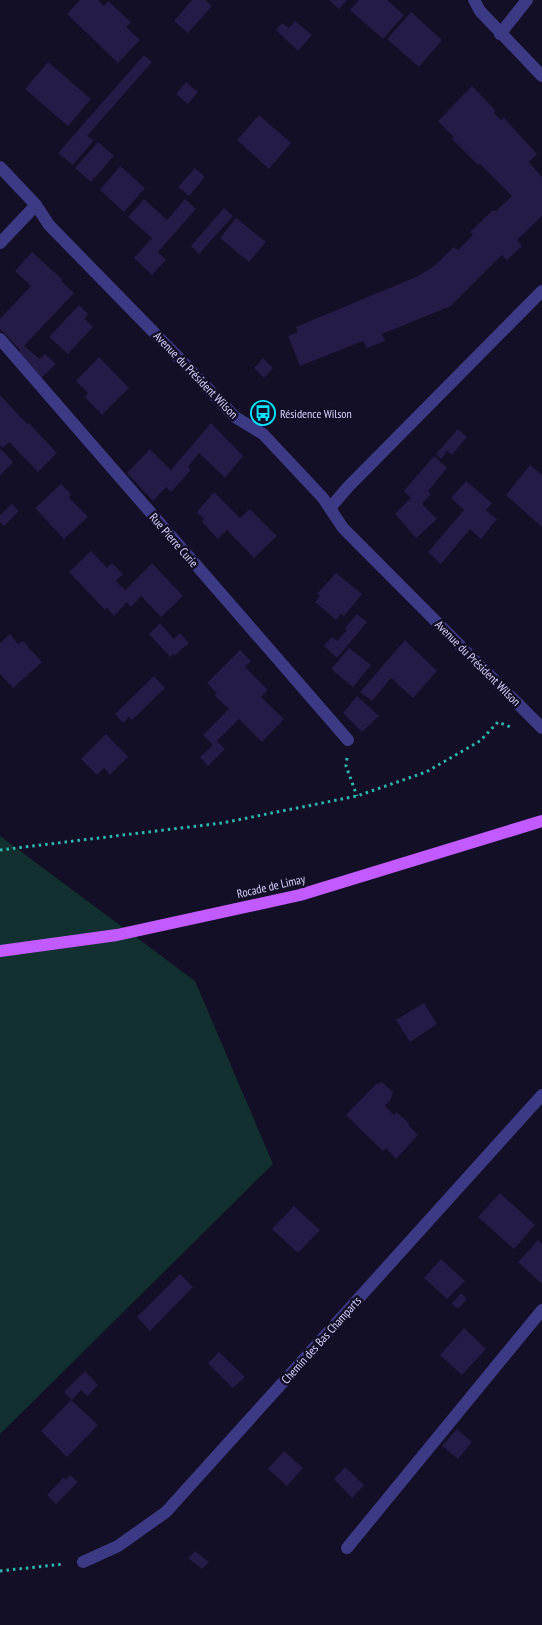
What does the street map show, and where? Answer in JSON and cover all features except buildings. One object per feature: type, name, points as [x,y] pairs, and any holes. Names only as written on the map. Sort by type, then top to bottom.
[{"type":"main road","name":"Rocade de Limay","points":[[0,951],[117,935],[300,895],[542,821]]},
{"type":"street","points":[[474,0],[480,11],[500,34],[542,76]]},
{"type":"street","points":[[500,34],[526,0]]},
{"type":"street","name":"Avenue du Président Wilson","points":[[0,167],[36,205],[49,225],[234,416],[263,434],[323,498],[343,528],[542,728]]},
{"type":"street","points":[[0,243],[36,205]]},
{"type":"street","points":[[330,508],[348,487],[542,291]]},
{"type":"street","name":"Rue Pierre Curie","points":[[0,339],[348,740]]},
{"type":"street","name":"Chemin des Bas Champarts","points":[[83,1562],[118,1546],[166,1512],[542,1095]]},
{"type":"street","points":[[347,1548],[542,1310]]},
{"type":"path","points":[[0,850],[222,823],[357,796],[426,772],[480,741],[498,722],[515,729],[532,717]]},
{"type":"path","points":[[348,740],[346,766],[357,796]]},
{"type":"path","points":[[0,1571],[83,1562]]},
{"type":"green space","points":[[0,836],[195,981],[273,1164],[0,1434]]},
{"type":"place","name":"Résidence Wilson","points":[[263,413]]}]
